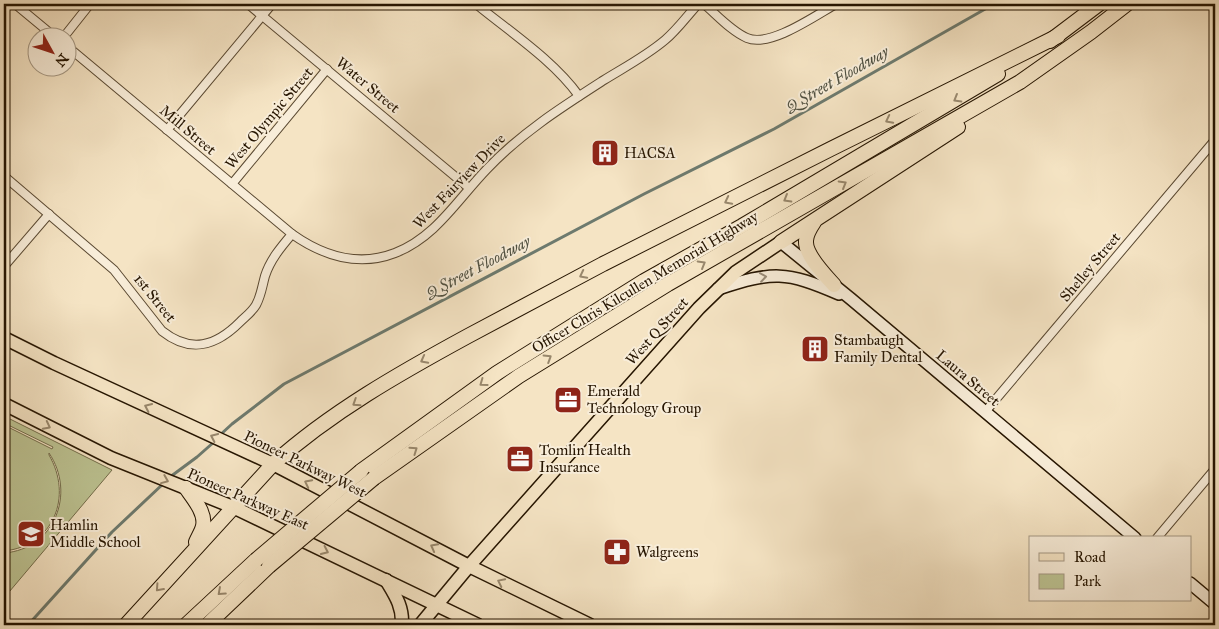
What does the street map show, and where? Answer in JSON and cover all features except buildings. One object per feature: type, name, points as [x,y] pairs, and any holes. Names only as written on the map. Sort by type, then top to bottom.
[{"type":"highway","name":"Officer Chris Kilcullen Memorial Highway","points":[[186,625],[256,560],[361,471],[497,373],[644,281],[969,92],[1058,36],[1099,4]]},
{"type":"highway","name":"Officer Chris Kilcullen Memorial Highway","points":[[207,625],[269,566],[374,478],[519,376],[668,284],[1020,82],[1127,4]]},
{"type":"highway","points":[[126,625],[273,464],[324,423],[412,367],[559,287],[728,200],[1058,36]]},
{"type":"highway","points":[[781,242],[973,118],[1020,82]]},
{"type":"highway","points":[[817,219],[806,236],[807,248],[816,263],[834,285]]},
{"type":"highway","points":[[186,488],[198,506],[203,519],[203,526],[192,552]]},
{"type":"main road","name":"West Q Street","points":[[420,625],[469,566],[716,290],[752,260],[781,242]]},
{"type":"main road","name":"Pioneer Parkway West","points":[[4,338],[192,428],[273,464],[469,566],[590,625]]},
{"type":"main road","name":"Pioneer Parkway East","points":[[4,404],[112,458],[233,507],[478,625]]},
{"type":"main road","points":[[386,580],[399,600],[402,610],[402,625]]},
{"type":"street","points":[[15,4],[44,28]]},
{"type":"street","points":[[71,28],[90,4]]},
{"type":"street","name":"Water Street","points":[[248,4],[469,188]]},
{"type":"street","points":[[167,130],[272,4]]},
{"type":"street","points":[[476,4],[556,69],[579,96]]},
{"type":"street","name":"West Fairview Drive","points":[[292,234],[319,251],[332,255],[364,259],[380,257],[410,247],[438,226],[469,188],[507,149],[536,125],[665,40],[680,26],[698,4]]},
{"type":"street","points":[[704,4],[748,39],[762,40],[778,36],[836,4]]},
{"type":"street","name":"Mill Street","points":[[78,55],[292,234]]},
{"type":"street","name":"West Olympic Street","points":[[232,184],[327,70]]},
{"type":"street","name":"Shelley Street","points":[[985,412],[1215,140]]},
{"type":"street","name":"1st Street","points":[[4,176],[114,270],[162,331],[172,338],[194,346],[208,344],[232,330],[255,308],[271,261],[292,234]]},
{"type":"street","points":[[6,264],[48,214]]},
{"type":"street","name":"Laura Street","points":[[781,242],[1134,536]]},
{"type":"street","points":[[716,290],[762,276],[781,275],[798,278],[851,299]]},
{"type":"street","points":[[1159,536],[1215,469]]},
{"type":"street","points":[[1192,585],[1215,604]]},
{"type":"green space","name":"Hamlin Middle School","points":[[4,416],[112,470],[4,598],[4,553],[22,549],[36,541],[48,530],[56,516],[60,501],[61,485],[57,469],[49,453],[56,471],[59,487],[58,502],[54,516],[47,529],[36,540],[21,547],[4,551],[4,425],[52,449],[53,447],[4,423]]},
{"type":"waterway","name":"Q Street Floodway","points":[[220,435],[284,384],[644,194],[774,129],[994,4]]},
{"type":"waterway","name":"Q Street Floodway","points":[[170,477],[214,442]]},
{"type":"waterway","name":"Q Street Floodway","points":[[28,625],[112,532],[164,483]]},
{"type":"place","name":"HACSA","points":[[605,153]]},
{"type":"place","name":"Stambaugh Family Dental","points":[[815,349]]},
{"type":"place","name":"Emerald Technology Group","points":[[568,400]]},
{"type":"place","name":"Tomlin Health Insurance","points":[[520,459]]},
{"type":"place","name":"Hamlin Middle School","points":[[31,534]]},
{"type":"place","name":"Walgreens","points":[[617,552]]}]
